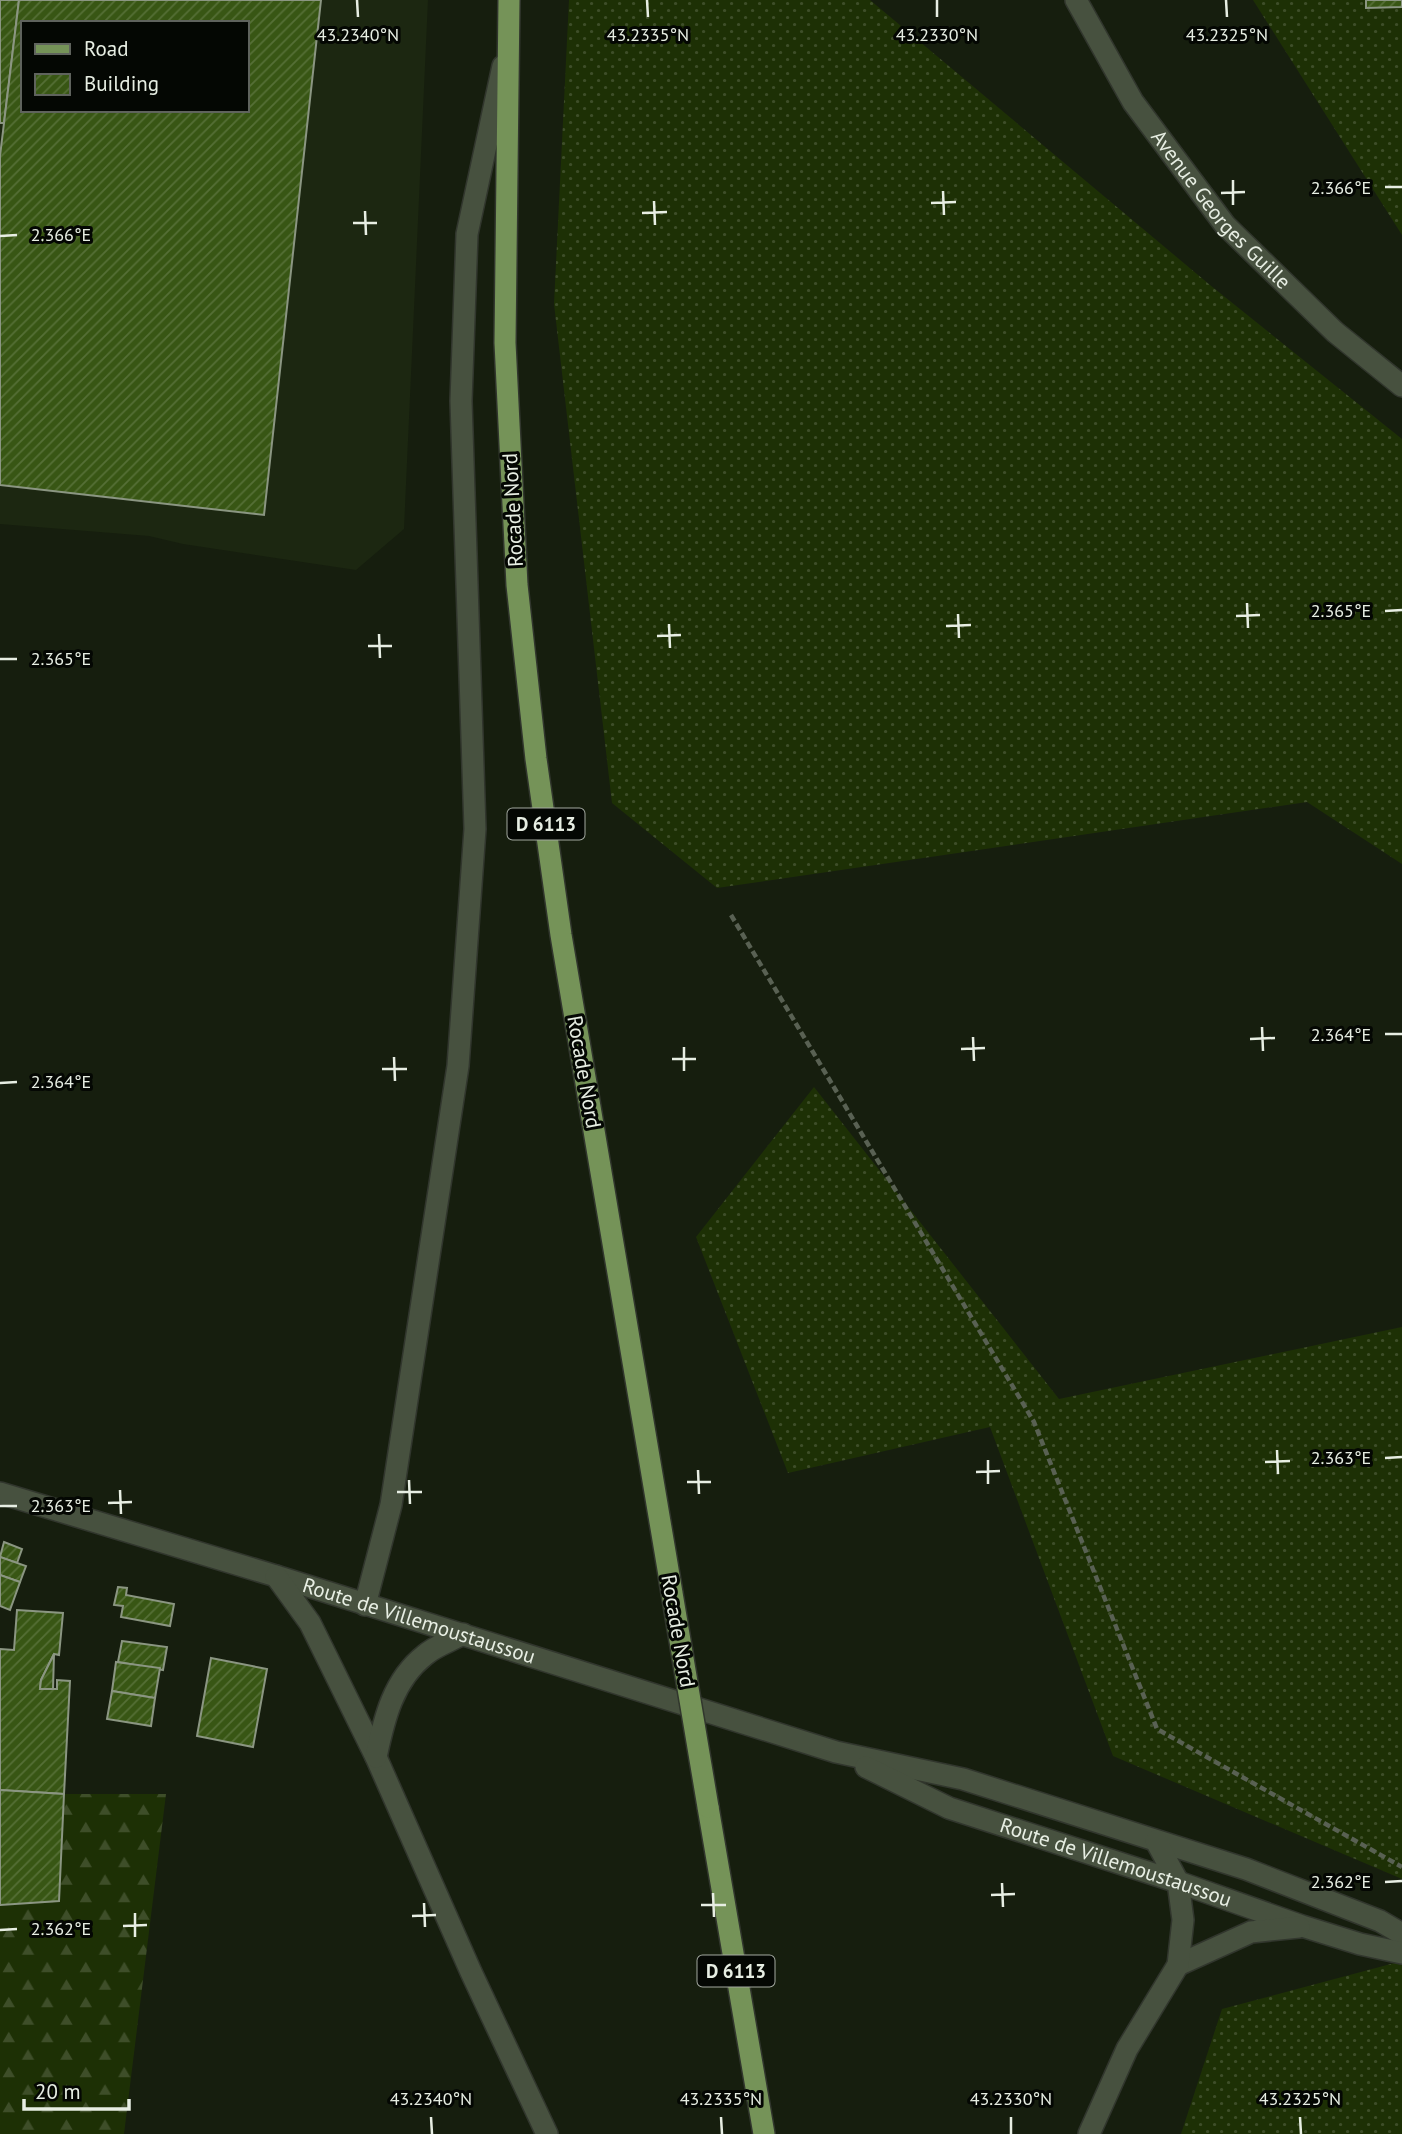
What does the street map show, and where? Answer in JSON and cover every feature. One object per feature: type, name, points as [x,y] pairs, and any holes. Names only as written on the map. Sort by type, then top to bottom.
[{"type":"main road","name":"Rocade Nord","points":[[509,0],[505,343],[517,585],[536,759],[561,935],[764,2134]]},
{"type":"street","name":"Avenue Georges Guille","points":[[1076,0],[1132,102],[1225,225],[1335,332],[1402,386]]},
{"type":"street","points":[[365,1605],[391,1505],[458,1066],[475,830],[461,401],[467,234],[507,47]]},
{"type":"street","name":"Route de Villemoustaussou","points":[[0,1493],[276,1576],[836,1752],[963,1779],[1259,1874],[1380,1921],[1402,1934]]},
{"type":"street","points":[[276,1576],[310,1623],[376,1757],[471,1972],[547,2134]]},
{"type":"street","points":[[376,1757],[385,1715],[405,1674],[426,1654],[463,1634]]},
{"type":"street","name":"Route de Villemoustaussou","points":[[836,1752],[949,1808],[1178,1882],[1302,1926],[1360,1944],[1402,1953]]},
{"type":"street","points":[[1089,2134],[1127,2049],[1178,1965],[1183,1920],[1178,1882],[1156,1841]]},
{"type":"street","points":[[1178,1965],[1251,1932],[1302,1926]]},
{"type":"path","points":[[731,915],[1034,1422],[1157,1729],[1402,1867]]},
{"type":"shaded area","points":[[0,0],[428,0],[404,529],[356,570],[183,544],[149,536],[0,524]]},
{"type":"green space","points":[[569,0],[870,0],[1210,285],[1402,439],[1402,864],[1307,802],[717,888],[612,803],[554,304]]},
{"type":"green space","points":[[1253,0],[1402,0],[1402,235]]},
{"type":"green space","points":[[814,1087],[1059,1399],[1402,1327],[1402,1879],[1113,1756],[990,1427],[788,1473],[696,1237]]},
{"type":"green space","points":[[64,1794],[166,1794],[124,2134],[0,2134],[0,1906],[59,1901]]},
{"type":"green space","points":[[1402,1961],[1402,2134],[1181,2134],[1222,2009]]},
{"type":"building","points":[[0,0],[19,0],[4,123],[0,123]]},
{"type":"building","points":[[19,0],[321,0],[264,515],[0,485],[0,156]]},
{"type":"building","points":[[1366,0],[1402,0],[1402,7],[1366,8]]},
{"type":"building","points":[[4,1542],[22,1549],[17,1563],[0,1557]]},
{"type":"building","points":[[0,1557],[26,1566],[20,1582],[0,1575]]},
{"type":"building","points":[[0,1575],[20,1582],[10,1610],[0,1606]]},
{"type":"building","points":[[118,1587],[127,1588],[126,1595],[174,1604],[170,1626],[121,1617],[123,1606],[114,1605]]},
{"type":"building","points":[[17,1610],[63,1613],[59,1655],[54,1654],[41,1680],[40,1689],[57,1689],[57,1680],[70,1681],[64,1794],[0,1790],[0,1649],[14,1650]]},
{"type":"building","points":[[122,1641],[167,1647],[163,1670],[118,1662]]},
{"type":"building","points":[[54,1654],[53,1689],[40,1689],[41,1680]]},
{"type":"building","points":[[211,1658],[267,1669],[253,1747],[197,1736]]},
{"type":"building","points":[[116,1662],[160,1668],[155,1698],[112,1691]]},
{"type":"building","points":[[112,1691],[155,1698],[151,1726],[107,1719]]},
{"type":"building","points":[[0,1790],[64,1794],[59,1901],[0,1905]]}]
